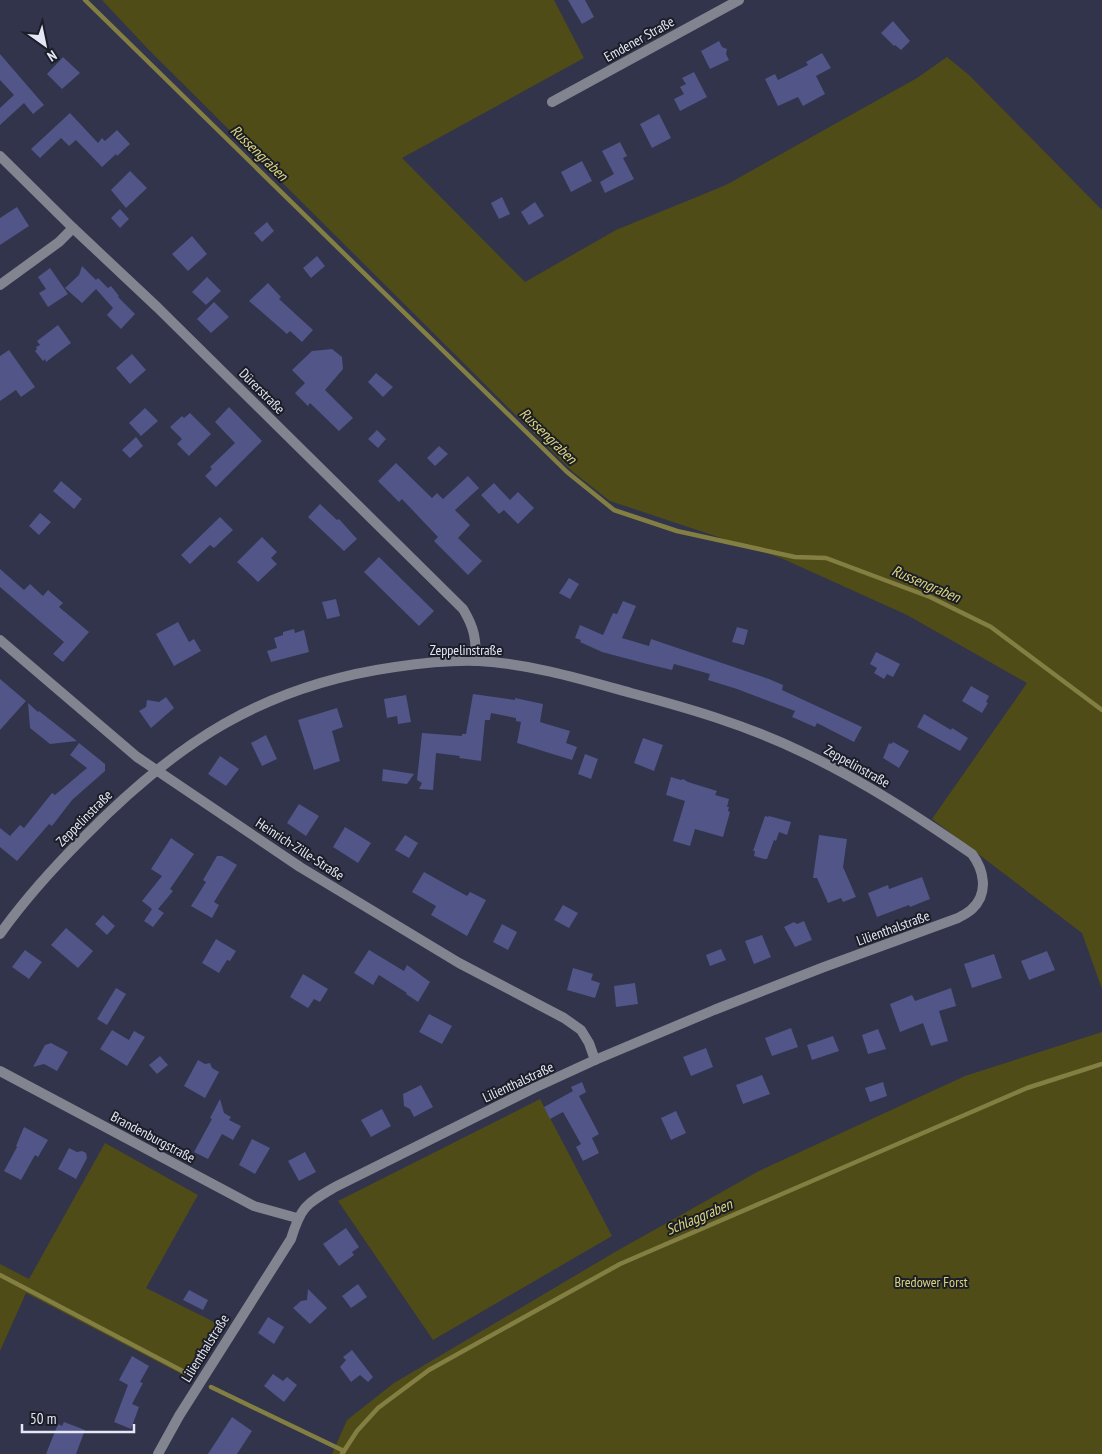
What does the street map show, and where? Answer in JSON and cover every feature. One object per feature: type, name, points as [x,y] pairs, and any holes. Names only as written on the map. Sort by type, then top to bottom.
[{"type":"street","name":"Emdener Straße","points":[[552,102],[739,0]]},
{"type":"street","name":"Dürerstraße","points":[[0,156],[157,307],[463,609],[475,633],[475,661]]},
{"type":"street","points":[[0,284],[59,242],[73,228]]},
{"type":"street","name":"Heinrich-Zille-Straße","points":[[0,640],[136,757],[308,872],[460,963],[564,1018],[581,1030],[589,1042],[595,1060]]},
{"type":"street","name":"Zeppelinstraße","points":[[0,934],[37,886],[71,850],[123,798],[184,748],[216,728],[290,692],[332,679],[416,664],[475,661],[530,667],[691,709],[798,749],[887,798],[972,854],[980,864]]},
{"type":"street","name":"Lilienthalstraße","points":[[158,1454],[179,1416],[291,1239],[297,1218],[310,1202],[335,1187],[595,1060],[723,1007],[958,918],[972,909],[980,899],[984,877],[980,864]]},
{"type":"street","name":"Brandenburgstraße","points":[[0,1071],[254,1206],[297,1218]]},
{"type":"green space","points":[[102,0],[554,0],[584,58],[402,158],[525,282],[616,230],[726,185],[917,78],[947,57],[969,75],[1102,210],[1102,989],[1082,933],[932,819],[1027,683],[907,615],[781,558],[610,501],[573,472],[149,50]]},
{"type":"green space","name":"Bredower Forst","points":[[1102,1032],[1102,1454],[332,1454],[347,1420],[394,1383],[615,1252],[759,1171],[965,1076]]},
{"type":"green space","points":[[540,1099],[612,1236],[433,1340],[338,1201]]},
{"type":"green space","points":[[105,1143],[198,1195],[146,1288],[216,1323],[185,1376],[26,1293],[0,1351],[0,1264],[29,1279]]},
{"type":"building","points":[[568,0],[585,0],[594,17],[582,24]]},
{"type":"building","points":[[893,21],[910,41],[901,50],[881,33]]},
{"type":"building","points":[[719,41],[722,47],[727,49],[726,54],[729,60],[710,69],[701,51]]},
{"type":"building","points":[[822,53],[831,68],[816,76],[825,94],[803,106],[798,97],[778,106],[765,79],[775,74],[778,80],[808,65],[806,62]]},
{"type":"building","points":[[0,54],[44,105],[33,114],[24,103],[0,125],[0,108],[14,95],[0,80]]},
{"type":"building","points":[[63,57],[80,73],[62,89],[47,74]]},
{"type":"building","points":[[694,72],[707,97],[680,111],[674,99],[684,94],[680,87],[686,84],[682,78]]},
{"type":"building","points":[[70,113],[98,143],[102,138],[105,141],[117,130],[130,144],[102,167],[76,140],[69,146],[61,138],[40,158],[31,149]]},
{"type":"building","points":[[659,114],[671,138],[652,148],[640,124]]},
{"type":"building","points":[[620,142],[627,156],[623,158],[634,179],[605,193],[600,182],[614,174],[602,151]]},
{"type":"building","points":[[582,161],[592,181],[571,192],[561,172]]},
{"type":"building","points":[[130,171],[147,188],[126,208],[111,190]]},
{"type":"building","points":[[502,197],[510,214],[499,219],[491,203]]},
{"type":"building","points":[[535,202],[544,216],[529,225],[521,212]]},
{"type":"building","points":[[17,207],[29,226],[0,245],[0,218]]},
{"type":"building","points":[[120,209],[129,219],[120,228],[111,218]]},
{"type":"building","points":[[267,222],[274,231],[262,242],[254,233]]},
{"type":"building","points":[[192,236],[207,254],[188,271],[172,254]]},
{"type":"building","points":[[317,256],[325,266],[311,278],[303,268]]},
{"type":"building","points":[[82,266],[96,280],[98,278],[108,288],[111,286],[118,297],[135,314],[121,329],[107,315],[113,308],[96,289],[82,303],[65,288],[79,275]]},
{"type":"building","points":[[50,268],[68,294],[48,307],[39,293],[46,289],[38,277]]},
{"type":"building","points":[[207,277],[221,291],[206,305],[192,292]]},
{"type":"building","points":[[268,283],[281,297],[279,299],[313,330],[302,342],[290,331],[287,334],[249,301]]},
{"type":"building","points":[[214,302],[229,317],[211,333],[197,319]]},
{"type":"building","points":[[58,325],[71,343],[46,362],[45,359],[43,361],[35,351],[36,347],[40,345],[37,341]]},
{"type":"building","points":[[332,349],[342,357],[343,369],[325,390],[353,418],[339,431],[310,403],[308,406],[295,393],[305,383],[292,370],[312,351]]},
{"type":"building","points":[[9,350],[35,387],[21,397],[16,390],[0,401],[0,356]]},
{"type":"building","points":[[132,354],[146,370],[130,384],[116,368]]},
{"type":"building","points":[[376,373],[393,387],[383,397],[368,382]]},
{"type":"building","points":[[229,407],[262,441],[216,487],[205,476],[212,469],[210,467],[235,443],[215,422]]},
{"type":"building","points":[[145,408],[158,421],[141,436],[129,423]]},
{"type":"building","points":[[190,413],[211,434],[189,456],[177,444],[182,439],[170,427],[182,416],[184,418]]},
{"type":"building","points":[[377,430],[386,439],[378,448],[368,439]]},
{"type":"building","points":[[136,437],[143,446],[130,458],[122,450]]},
{"type":"building","points":[[439,446],[448,454],[435,466],[427,458]]},
{"type":"building","points":[[396,463],[432,498],[437,493],[443,499],[468,476],[479,488],[455,510],[470,525],[458,538],[482,561],[468,575],[434,541],[438,537],[402,499],[399,502],[378,481]]},
{"type":"building","points":[[61,481],[82,499],[74,509],[53,491]]},
{"type":"building","points":[[494,483],[510,500],[518,492],[534,508],[518,524],[504,510],[499,514],[481,495]]},
{"type":"building","points":[[320,504],[337,520],[339,519],[357,539],[344,551],[308,517]]},
{"type":"building","points":[[40,513],[51,522],[39,535],[29,526]]},
{"type":"building","points":[[220,517],[233,530],[214,548],[210,545],[190,564],[181,555]]},
{"type":"building","points":[[262,537],[277,552],[271,558],[277,564],[258,582],[237,562]]},
{"type":"building","points":[[379,557],[434,611],[419,626],[364,572]]},
{"type":"building","points":[[0,569],[24,590],[30,584],[43,596],[48,590],[63,603],[59,607],[89,632],[63,662],[53,654],[64,642],[0,587]]},
{"type":"building","points":[[569,578],[579,584],[570,599],[559,593]]},
{"type":"building","points":[[336,599],[340,616],[327,619],[322,602]]},
{"type":"building","points":[[623,601],[636,606],[622,638],[649,646],[651,639],[783,685],[782,690],[862,727],[854,742],[817,723],[815,727],[792,717],[795,711],[708,680],[710,674],[674,664],[672,670],[602,652],[575,638],[580,625],[603,635],[613,613],[617,614]]},
{"type":"building","points":[[178,622],[189,642],[194,639],[201,651],[174,666],[156,634]]},
{"type":"building","points":[[737,627],[748,630],[744,645],[732,642]]},
{"type":"building","points":[[294,629],[295,633],[304,630],[309,652],[271,662],[267,651],[277,648],[274,638],[283,635],[283,632]]},
{"type":"building","points":[[876,652],[900,664],[893,677],[887,674],[884,679],[874,673],[877,668],[870,664]]},
{"type":"building","points":[[0,679],[26,701],[0,730]]},
{"type":"building","points":[[971,686],[989,696],[986,702],[988,703],[982,713],[962,701]]},
{"type":"building","points":[[473,694],[515,700],[515,698],[543,704],[540,722],[570,731],[566,743],[577,747],[572,760],[517,743],[521,722],[516,721],[516,718],[491,713],[490,720],[485,720],[481,761],[436,753],[433,790],[419,789],[422,783],[417,780],[422,733],[462,736],[462,734],[466,734]]},
{"type":"building","points":[[406,695],[411,722],[398,724],[397,716],[387,718],[384,699]]},
{"type":"building","points":[[166,697],[174,708],[151,728],[139,711],[146,707],[147,700],[159,702]]},
{"type":"building","points":[[28,703],[77,741],[50,744],[30,728]]},
{"type":"building","points":[[337,708],[343,727],[332,731],[340,761],[314,770],[298,720]]},
{"type":"building","points":[[924,714],[968,738],[960,751],[917,727]]},
{"type":"building","points":[[266,735],[277,759],[262,766],[251,743]]},
{"type":"building","points":[[643,738],[663,745],[654,771],[634,763]]},
{"type":"building","points":[[893,742],[909,751],[899,768],[883,758],[889,743]]},
{"type":"building","points":[[79,743],[105,764],[105,771],[72,800],[52,826],[49,824],[17,861],[0,847],[0,828],[10,836],[20,825],[24,828],[52,793],[55,795],[87,768],[70,755]]},
{"type":"building","points":[[585,754],[598,759],[591,779],[578,774]]},
{"type":"building","points":[[220,756],[239,769],[226,786],[208,774]]},
{"type":"building","points":[[383,769],[414,774],[407,784],[382,781]]},
{"type":"building","points":[[671,777],[683,779],[717,791],[715,795],[729,799],[727,807],[729,807],[728,811],[730,812],[723,837],[695,829],[690,846],[673,841],[685,801],[666,795]]},
{"type":"building","points":[[299,804],[319,816],[306,836],[287,823]]},
{"type":"building","points":[[765,816],[791,822],[787,835],[779,832],[767,859],[754,856],[755,851],[753,851]]},
{"type":"building","points":[[345,827],[371,843],[358,863],[333,847]]},
{"type":"building","points":[[405,835],[418,843],[409,858],[395,850]]},
{"type":"building","points":[[819,835],[847,839],[843,867],[856,897],[843,902],[841,898],[828,903],[817,878],[813,878]]},
{"type":"building","points":[[171,838],[194,854],[170,889],[173,891],[158,909],[164,913],[153,927],[144,921],[152,909],[142,901],[162,876],[151,869]]},
{"type":"building","points":[[217,856],[222,856],[237,865],[214,902],[219,905],[212,918],[191,906],[206,882],[203,880]]},
{"type":"building","points":[[424,872],[467,896],[470,892],[486,900],[467,936],[431,915],[436,906],[412,892]]},
{"type":"building","points":[[922,877],[930,899],[877,917],[868,893],[888,885],[889,889]]},
{"type":"building","points":[[563,905],[578,913],[569,928],[554,920]]},
{"type":"building","points":[[103,915],[115,926],[107,935],[95,924]]},
{"type":"building","points":[[804,921],[812,940],[795,947],[784,927],[794,922],[797,924]]},
{"type":"building","points":[[502,924],[517,932],[508,950],[493,942]]},
{"type":"building","points":[[66,928],[93,951],[78,968],[51,945]]},
{"type":"building","points":[[762,935],[771,957],[754,964],[745,941]]},
{"type":"building","points":[[216,939],[236,951],[230,961],[227,960],[219,973],[202,963]]},
{"type":"building","points":[[721,949],[726,960],[710,966],[706,955]]},
{"type":"building","points":[[25,950],[42,962],[29,979],[12,967]]},
{"type":"building","points":[[369,950],[404,971],[407,965],[430,982],[418,1002],[379,975],[373,985],[354,973]]},
{"type":"building","points":[[1047,951],[1055,970],[1029,980],[1021,961]]},
{"type":"building","points":[[994,954],[1002,978],[972,988],[964,964]]},
{"type":"building","points":[[573,968],[593,974],[591,980],[600,983],[595,998],[567,990]]},
{"type":"building","points":[[303,974],[328,989],[320,1002],[314,999],[308,1008],[290,997]]},
{"type":"building","points":[[635,983],[638,1004],[616,1007],[614,986]]},
{"type":"building","points":[[116,988],[126,994],[107,1025],[97,1019]]},
{"type":"building","points":[[951,988],[956,1006],[939,1011],[948,1041],[931,1046],[923,1023],[900,1032],[890,1004],[912,995],[915,1001]]},
{"type":"building","points":[[429,1014],[452,1026],[442,1044],[419,1032]]},
{"type":"building","points":[[791,1028],[798,1047],[772,1056],[765,1038]]},
{"type":"building","points":[[878,1029],[886,1049],[868,1054],[862,1035]]},
{"type":"building","points":[[112,1030],[129,1040],[134,1031],[145,1037],[127,1066],[100,1049]]},
{"type":"building","points":[[833,1036],[839,1051],[812,1060],[807,1045]]},
{"type":"building","points":[[51,1043],[68,1052],[57,1071],[44,1064],[33,1067],[45,1045]]},
{"type":"building","points":[[706,1048],[713,1067],[691,1076],[683,1057]]},
{"type":"building","points":[[160,1056],[168,1065],[157,1074],[149,1065]]},
{"type":"building","points":[[198,1060],[205,1064],[210,1063],[212,1068],[219,1072],[205,1098],[184,1086]]},
{"type":"building","points":[[762,1075],[770,1094],[743,1104],[736,1085]]},
{"type":"building","points":[[582,1082],[586,1092],[579,1096],[599,1134],[592,1138],[599,1153],[583,1161],[576,1147],[581,1144],[563,1112],[550,1119],[544,1107],[573,1091],[571,1087]]},
{"type":"building","points":[[883,1082],[887,1096],[870,1102],[865,1088]]},
{"type":"building","points":[[421,1085],[433,1107],[414,1117],[410,1109],[404,1106],[403,1094]]},
{"type":"building","points":[[220,1099],[224,1113],[231,1117],[229,1120],[241,1126],[233,1140],[222,1134],[208,1159],[194,1152],[212,1119],[210,1118]]},
{"type":"building","points":[[382,1109],[391,1126],[371,1137],[361,1120]]},
{"type":"building","points":[[676,1111],[686,1133],[671,1140],[661,1118]]},
{"type":"building","points":[[24,1127],[48,1140],[38,1157],[35,1155],[21,1180],[4,1171],[17,1147]]},
{"type":"building","points":[[252,1139],[270,1148],[255,1174],[239,1165]]},
{"type":"building","points":[[69,1148],[77,1152],[82,1151],[86,1153],[87,1158],[76,1179],[58,1169]]},
{"type":"building","points":[[305,1152],[316,1172],[299,1181],[288,1161]]},
{"type":"building","points":[[346,1228],[359,1247],[352,1252],[354,1255],[339,1266],[323,1244]]},
{"type":"building","points":[[358,1284],[367,1297],[351,1308],[342,1296]]},
{"type":"building","points":[[308,1289],[327,1308],[310,1324],[293,1308],[301,1301],[307,1300]]},
{"type":"building","points":[[189,1290],[208,1300],[203,1310],[183,1300]]},
{"type":"building","points":[[268,1317],[284,1327],[274,1344],[258,1333]]},
{"type":"building","points":[[352,1350],[373,1377],[368,1382],[360,1375],[351,1382],[340,1367],[346,1360],[343,1357]]},
{"type":"building","points":[[132,1356],[149,1366],[140,1382],[143,1383],[132,1404],[139,1407],[131,1429],[114,1422],[128,1385],[119,1380]]},
{"type":"building","points":[[273,1374],[283,1381],[287,1377],[297,1385],[284,1402],[264,1386]]},
{"type":"building","points":[[232,1417],[252,1431],[237,1454],[208,1454]]},
{"type":"building","points":[[64,1422],[85,1430],[76,1454],[46,1454],[58,1424],[62,1426]]},
{"type":"waterway","name":"Russengraben","points":[[85,0],[567,472],[614,510],[677,531],[795,557],[826,558],[930,597],[991,627],[1102,710]]},
{"type":"waterway","name":"Schlaggraben","points":[[342,1454],[357,1431],[378,1408],[429,1370],[620,1264],[1027,1088],[1102,1064]]},
{"type":"waterway","points":[[0,1275],[190,1375]]},
{"type":"waterway","points":[[211,1387],[344,1451]]}]
